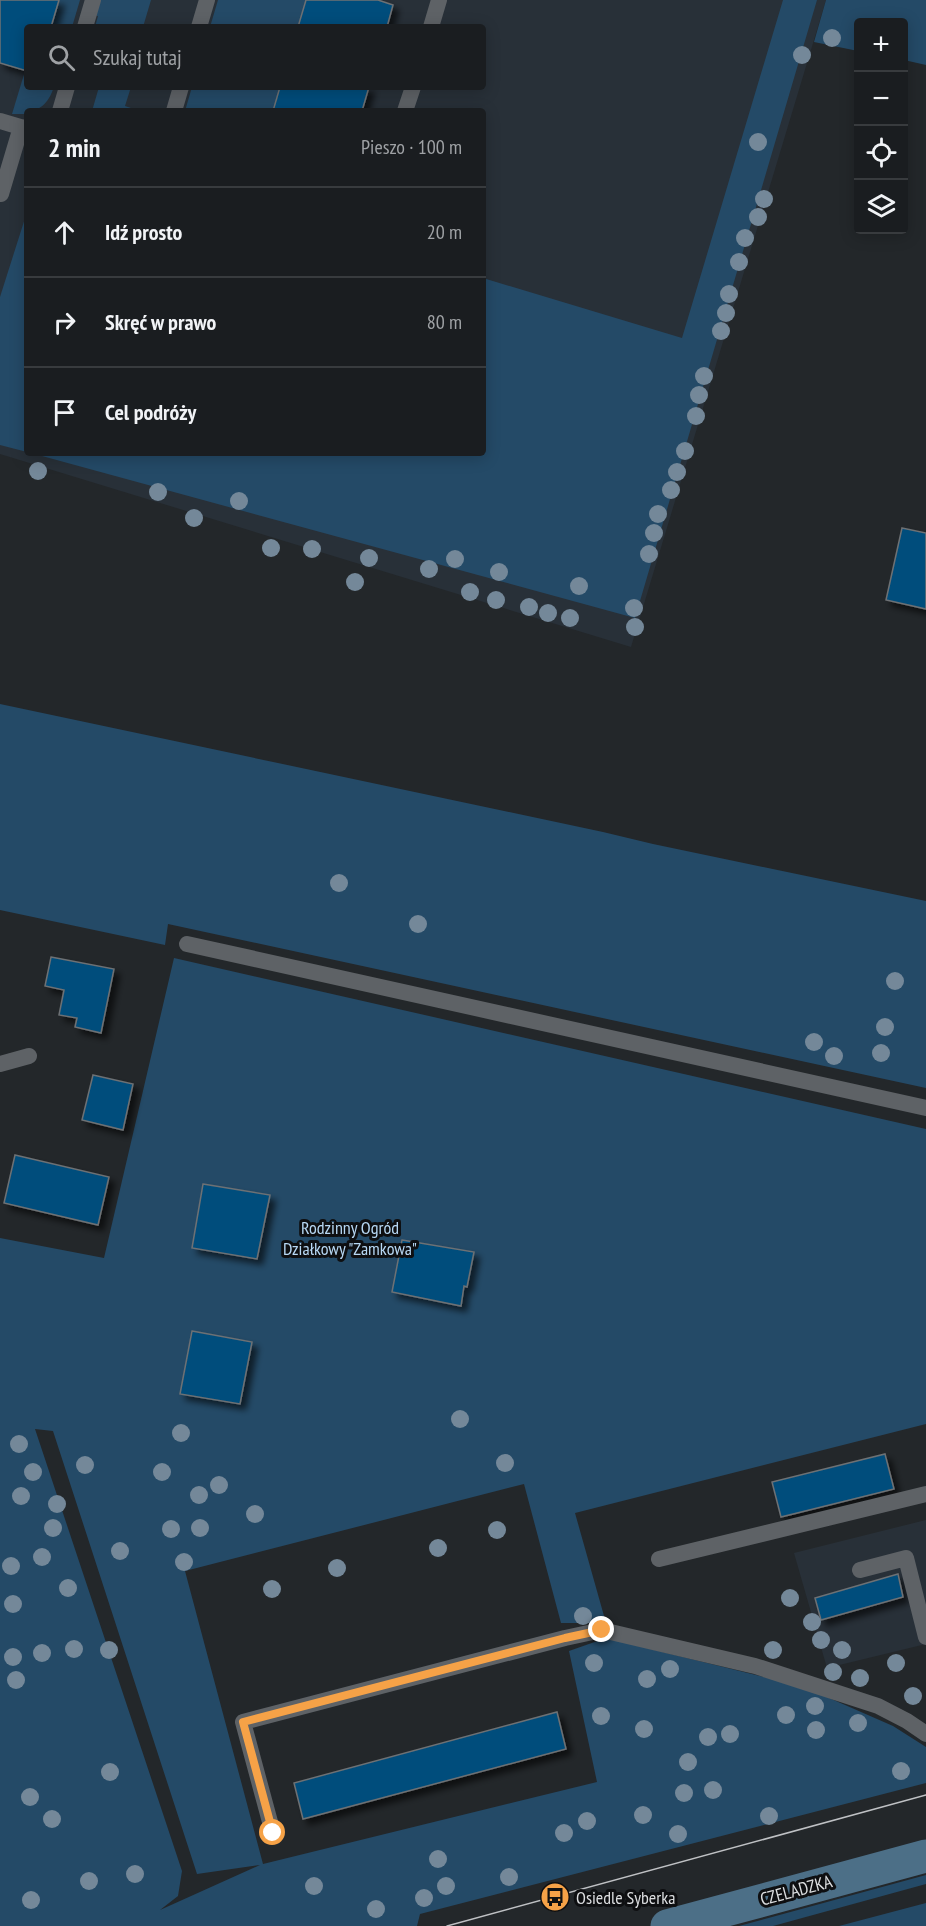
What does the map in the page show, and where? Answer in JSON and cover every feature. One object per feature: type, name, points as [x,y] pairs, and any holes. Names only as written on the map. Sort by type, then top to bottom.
[{"type":"main road","name":"CZELADZKA","points":[[667,1926],[926,1856]]},
{"type":"lane","points":[[86,24],[93,0]]},
{"type":"lane","points":[[200,24],[207,0]]},
{"type":"lane","points":[[431,24],[439,0]]},
{"type":"lane","points":[[61,108],[66,90]]},
{"type":"lane","points":[[175,108],[180,90]]},
{"type":"lane","points":[[406,108],[411,90]]},
{"type":"lane","points":[[0,121],[24,128],[1,194]]},
{"type":"lane","points":[[187,944],[926,1108]]},
{"type":"lane","points":[[0,1064],[29,1056]]},
{"type":"lane","points":[[659,1559],[926,1494]]},
{"type":"lane","points":[[860,1570],[906,1558],[926,1637]]},
{"type":"lane","points":[[273,1833],[243,1722],[602,1630],[766,1670],[878,1706],[926,1734]]},
{"type":"shaded area","points":[[0,0],[826,0],[631,647],[0,454]]},
{"type":"shaded area","points":[[926,1520],[926,1644],[827,1668],[794,1553]]},
{"type":"green space","points":[[59,0],[80,0],[73,24],[52,24]]},
{"type":"green space","points":[[98,0],[151,0],[144,24],[96,24],[98,16],[93,15]]},
{"type":"green space","points":[[218,0],[306,0],[299,24],[211,24]]},
{"type":"green space","points":[[783,0],[817,0],[635,618],[42,456],[486,456],[486,279],[682,338]]},
{"type":"green space","points":[[826,0],[926,0],[926,65],[908,61],[908,18],[854,18],[854,50],[814,42]]},
{"type":"green space","points":[[24,74],[24,90],[53,90],[41,107],[24,108],[24,114],[12,114]]},
{"type":"green space","points":[[98,90],[130,90],[125,106],[131,108],[93,108]]},
{"type":"green space","points":[[191,90],[279,90],[274,108],[186,108]]},
{"type":"green space","points":[[24,221],[24,451],[0,445],[0,297]]},
{"type":"green space","points":[[0,704],[926,901],[926,1088],[168,924],[165,945],[0,910]]},
{"type":"green space","name":"Rodzinny Ogród Działkowy \"Zamkowa\"","points":[[174,958],[926,1129],[926,1424],[575,1513],[606,1623],[561,1623],[524,1484],[185,1571],[263,1864],[597,1782],[569,1651],[606,1638],[804,1687],[893,1726],[926,1747],[926,1783],[420,1914],[417,1926],[0,1926],[0,1238],[104,1258]],"holes":[[[35,1429],[53,1431],[197,1874],[260,1865],[160,1910],[178,1896],[182,1871]]]},
{"type":"green space","points":[[926,1875],[926,1884],[773,1926],[739,1926]]},
{"type":"green space","points":[[926,1903],[926,1926],[839,1926]]},
{"type":"building","points":[[0,0],[59,0],[52,24],[24,24],[24,70],[0,63]]},
{"type":"building","points":[[306,0],[378,0],[393,5],[388,24],[299,24]]},
{"type":"building","points":[[279,90],[368,90],[363,108],[274,108]]},
{"type":"building","points":[[902,528],[926,533],[926,609],[886,600]]},
{"type":"building","points":[[51,957],[114,969],[101,1033],[75,1027],[77,1018],[59,1015],[64,990],[45,986]]},
{"type":"building","points":[[93,1075],[133,1084],[123,1130],[82,1120]]},
{"type":"building","points":[[15,1155],[109,1177],[98,1225],[4,1203]]},
{"type":"building","points":[[203,1184],[270,1195],[257,1259],[192,1248]]},
{"type":"building","points":[[402,1240],[474,1252],[461,1306],[392,1292]]},
{"type":"building","points":[[192,1331],[252,1342],[240,1404],[180,1394]]},
{"type":"building","points":[[885,1454],[894,1489],[781,1517],[772,1482]]},
{"type":"building","points":[[898,1574],[903,1597],[821,1620],[815,1598]]},
{"type":"building","points":[[557,1712],[566,1749],[303,1819],[294,1783]]},
{"type":"tram line","points":[[447,1926],[926,1795]]},
{"type":"place","name":"Osiedle Syberka","points":[[555,1897]]},
{"type":"route","points":[[273,1833],[243,1722],[602,1630]]}]
